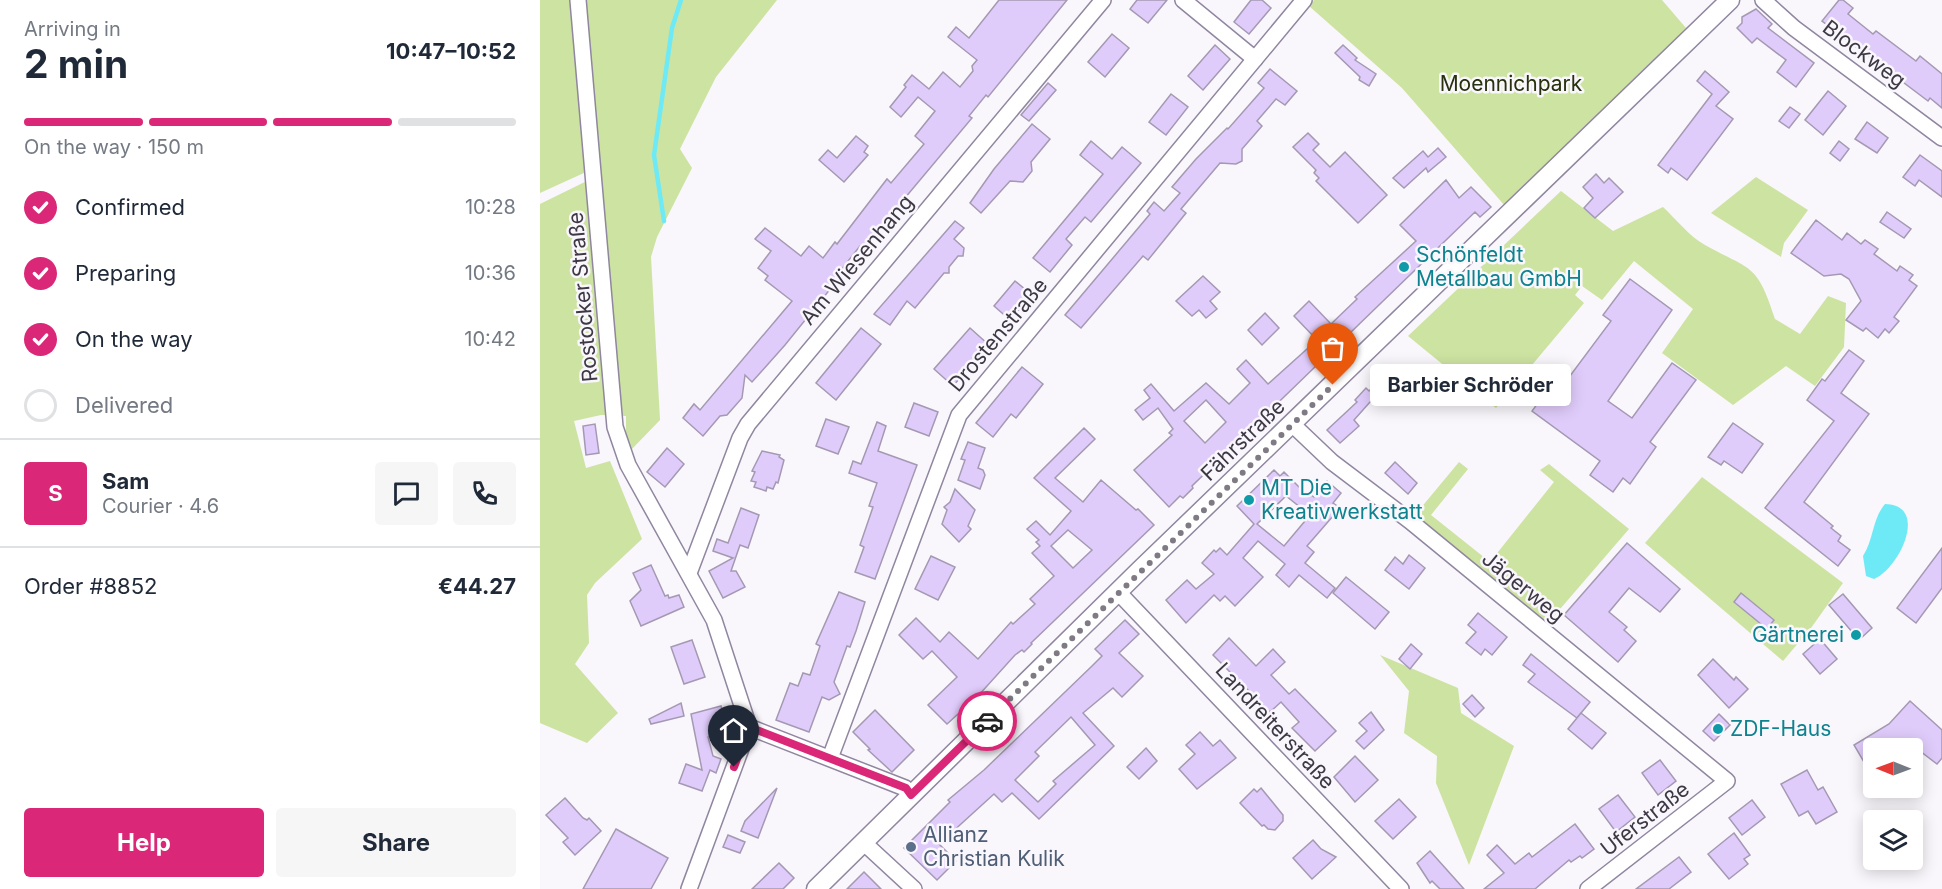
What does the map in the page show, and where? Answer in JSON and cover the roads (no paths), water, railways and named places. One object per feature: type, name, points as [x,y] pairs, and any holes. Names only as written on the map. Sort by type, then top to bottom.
[{"type":"street","name":"Rostocker Straße","points":[[578,0],[615,427],[628,465],[714,620],[749,727]]},
{"type":"street","name":"Am Wiesenhang","points":[[689,573],[740,438],[748,424],[1103,0]]},
{"type":"street","points":[[1183,0],[1255,59]]},
{"type":"street","name":"Drostenstraße","points":[[830,758],[959,415],[1304,0]]},
{"type":"street","name":"Fährstraße","points":[[816,889],[1118,592],[1730,0]]},
{"type":"street","name":"Blockweg","points":[[1763,0],[1794,28],[1942,138]]},
{"type":"street","name":"Jägerweg","points":[[1292,424],[1332,462],[1410,521],[1727,781]]},
{"type":"street","name":"Landreiterstraße","points":[[1118,592],[1401,889]]},
{"type":"street","points":[[689,889],[749,727],[906,788],[911,795]]},
{"type":"street","name":"Uferstraße","points":[[1587,889],[1727,781]]},
{"type":"street","points":[[863,842],[914,889]]},
{"type":"water","points":[[1885,504],[1898,507],[1906,515],[1908,526],[1906,538],[1893,563],[1874,579],[1866,576],[1863,556]]},
{"type":"waterway","points":[[664,221],[654,155],[672,28],[681,0]]},
{"type":"place","name":"Schönfeldt Metallbau GmbH","points":[[1404,267]]},
{"type":"place","name":"Barbier Schröder","points":[[1333,385]]},
{"type":"place","name":"MT Die Kreativwerkstatt","points":[[1249,500]]},
{"type":"place","name":"Gärtnerei","points":[[1856,635]]},
{"type":"place","name":"ZDF-Haus","points":[[1718,729]]},
{"type":"place","name":"Allianz Christian Kulik","points":[[911,847]]},
{"type":"park label","name":"Moennichpark","points":[[1511,84]]}]
